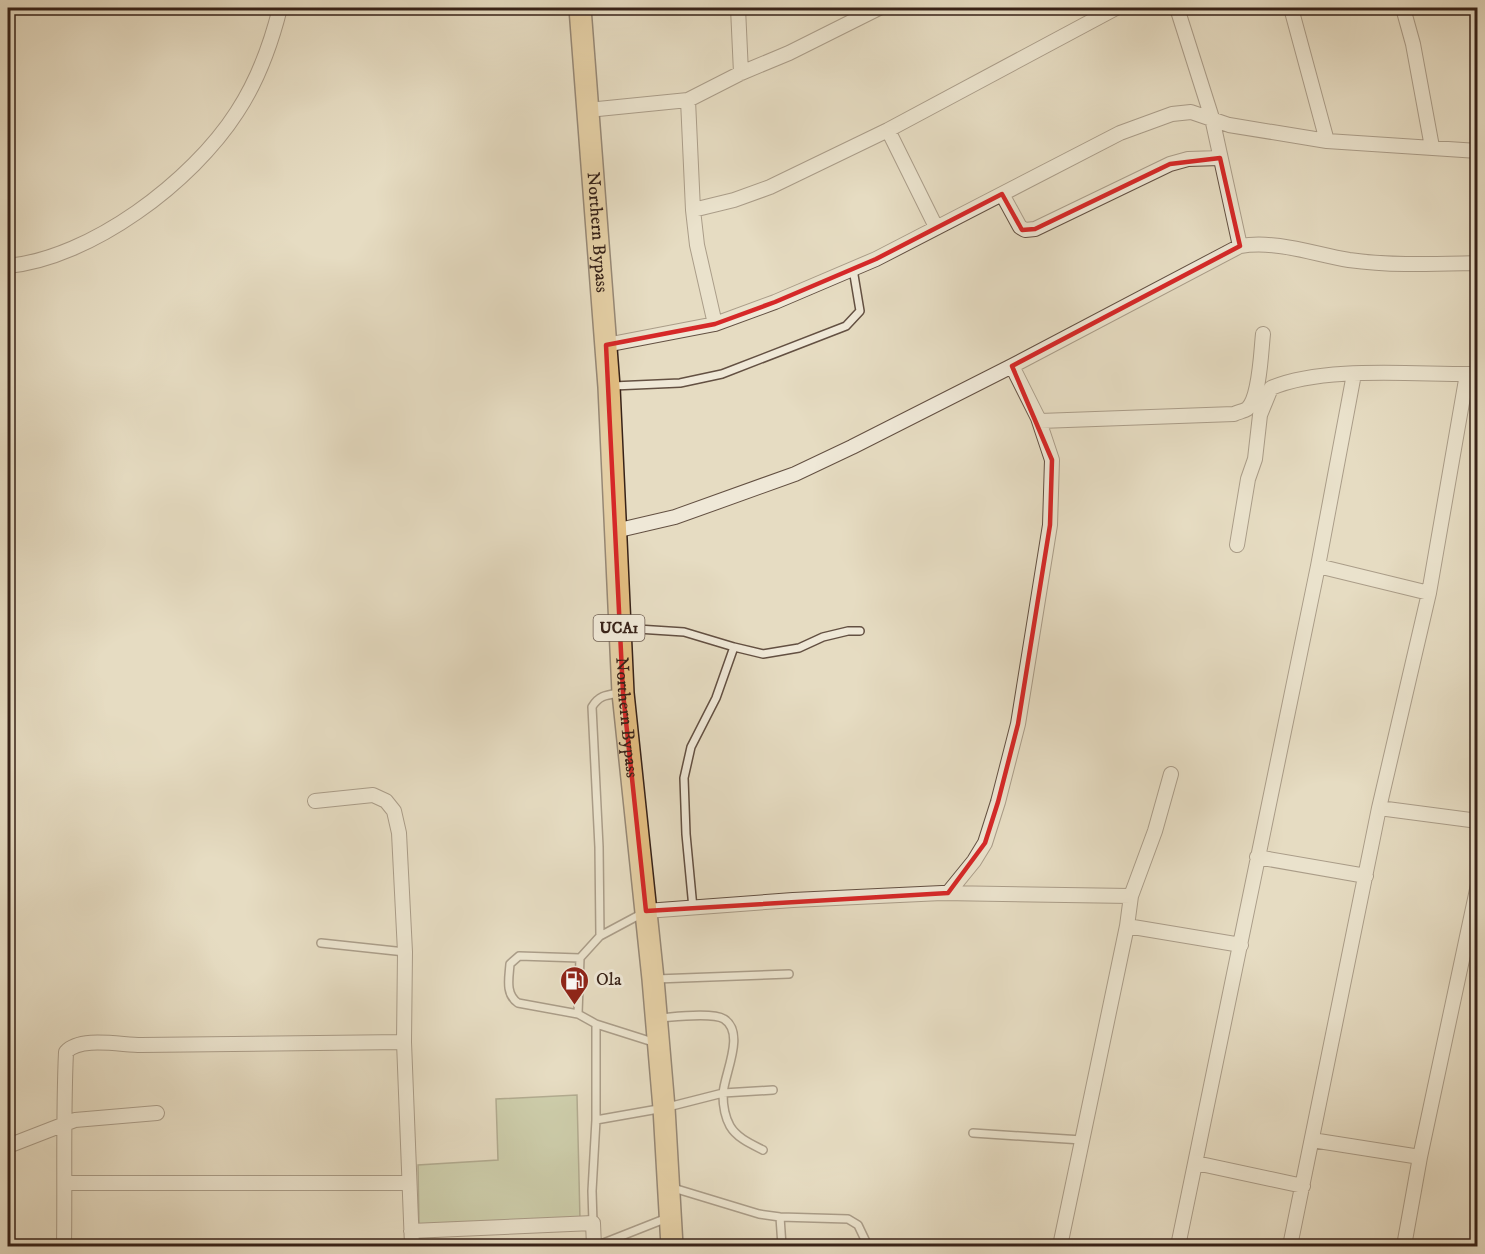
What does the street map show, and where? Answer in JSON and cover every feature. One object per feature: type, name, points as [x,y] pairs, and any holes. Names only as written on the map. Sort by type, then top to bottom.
[{"type":"main road","name":"Northern Bypass","points":[[580,8],[609,387],[623,693],[653,979],[664,1108],[672,1246]]},
{"type":"street","points":[[8,266],[48,257],[113,227],[169,188],[194,164],[236,114],[249,92],[274,32],[280,8]]},
{"type":"street","points":[[738,8],[741,73]]},
{"type":"street","points":[[588,110],[688,100],[879,8]]},
{"type":"street","points":[[693,210],[734,200],[770,187],[888,130],[1116,8]]},
{"type":"street","points":[[1177,8],[1212,118],[1240,246]]},
{"type":"street","points":[[1291,8],[1327,141]]},
{"type":"street","points":[[1403,8],[1413,44],[1432,147]]},
{"type":"street","points":[[688,100],[693,210],[697,245],[715,324]]},
{"type":"street","points":[[606,345],[715,324],[776,302],[853,269],[1120,133],[1160,116],[1191,112],[1229,125],[1327,141],[1478,151]]},
{"type":"street","points":[[888,130],[936,227]]},
{"type":"street","points":[[1002,194],[1020,227],[1025,230],[1035,229],[1170,164],[1188,159],[1220,158]]},
{"type":"street","points":[[615,531],[675,517],[795,474],[1012,366],[1240,246],[1264,243],[1349,260],[1403,265],[1478,263]]},
{"type":"street","points":[[1040,422],[1234,414],[1246,410],[1253,402],[1257,385],[1263,334]]},
{"type":"street","points":[[948,893],[974,861],[985,843],[998,802],[1018,724],[1050,525],[1052,460],[1040,422],[1012,366]]},
{"type":"street","points":[[1178,1246],[1318,566],[1354,374]]},
{"type":"street","points":[[1237,545],[1248,479],[1256,459],[1260,415],[1270,388],[1290,380],[1354,374],[1472,374],[1429,593],[1379,808],[1290,1246]]},
{"type":"street","points":[[1318,566],[1429,593]]},
{"type":"street","points":[[1060,1246],[1127,926],[1131,896],[1155,831],[1171,774]]},
{"type":"street","points":[[315,801],[373,795],[386,801],[394,812],[399,833],[405,952],[404,1042],[412,1246]]},
{"type":"street","points":[[1379,808],[1478,821]]},
{"type":"street","points":[[1257,857],[1366,876]]},
{"type":"street","points":[[1404,1246],[1420,1157],[1478,885]]},
{"type":"street","points":[[646,911],[793,900],[948,893],[1131,896]]},
{"type":"street","points":[[1127,926],[1241,945]]},
{"type":"street","points":[[63,1246],[65,1183],[63,1123],[66,1052],[70,1047],[86,1043],[138,1045],[404,1042]]},
{"type":"street","points":[[8,1146],[75,1120],[157,1113]]},
{"type":"street","points":[[1312,1140],[1420,1157]]},
{"type":"street","points":[[1196,1163],[1303,1186]]},
{"type":"street","points":[[65,1183],[409,1183]]},
{"type":"street","points":[[411,1232],[593,1223],[595,1246]]},
{"type":"lane","points":[[609,387],[680,383],[722,374],[846,326],[860,311],[853,269]]},
{"type":"lane","points":[[619,628],[684,632],[763,654],[798,648],[824,637],[848,631],[860,631]]},
{"type":"lane","points":[[693,908],[686,834],[684,778],[692,747],[716,698],[734,647]]},
{"type":"lane","points":[[600,936],[599,847],[592,707],[597,699],[604,695],[623,693]]},
{"type":"lane","points":[[578,1014],[580,958],[600,936],[646,911]]},
{"type":"lane","points":[[321,943],[405,952]]},
{"type":"lane","points":[[580,958],[519,956],[510,964],[509,994],[518,1004],[578,1014],[596,1024],[658,1044]]},
{"type":"lane","points":[[653,979],[789,974]]},
{"type":"lane","points":[[656,1018],[706,1016],[723,1018],[730,1024],[734,1033],[734,1045],[723,1093],[725,1112],[730,1126],[741,1138],[763,1150]]},
{"type":"lane","points":[[593,1223],[596,1024]]},
{"type":"lane","points":[[596,1120],[664,1108],[723,1093],[773,1090]]},
{"type":"lane","points":[[973,1133],[1082,1140]]},
{"type":"lane","points":[[668,1186],[759,1214],[780,1217],[848,1219],[858,1225],[868,1246]]},
{"type":"lane","points":[[595,1246],[670,1217]]},
{"type":"lane","points":[[780,1217],[782,1246]]},
{"type":"lane","points":[[455,1245],[523,1246]]},
{"type":"highlighted area","points":[[1220,158],[1240,246],[1012,366],[1052,460],[1050,525],[1018,724],[998,802],[985,843],[948,893],[646,911],[623,693],[606,345],[715,324],[775,302],[876,259],[1002,194],[1022,230],[1035,229],[1170,164]]},
{"type":"green space","points":[[577,1095],[580,1220],[419,1226],[418,1165],[498,1160],[496,1099]]},
{"type":"place","name":"Ola","points":[[575,1006]]}]
